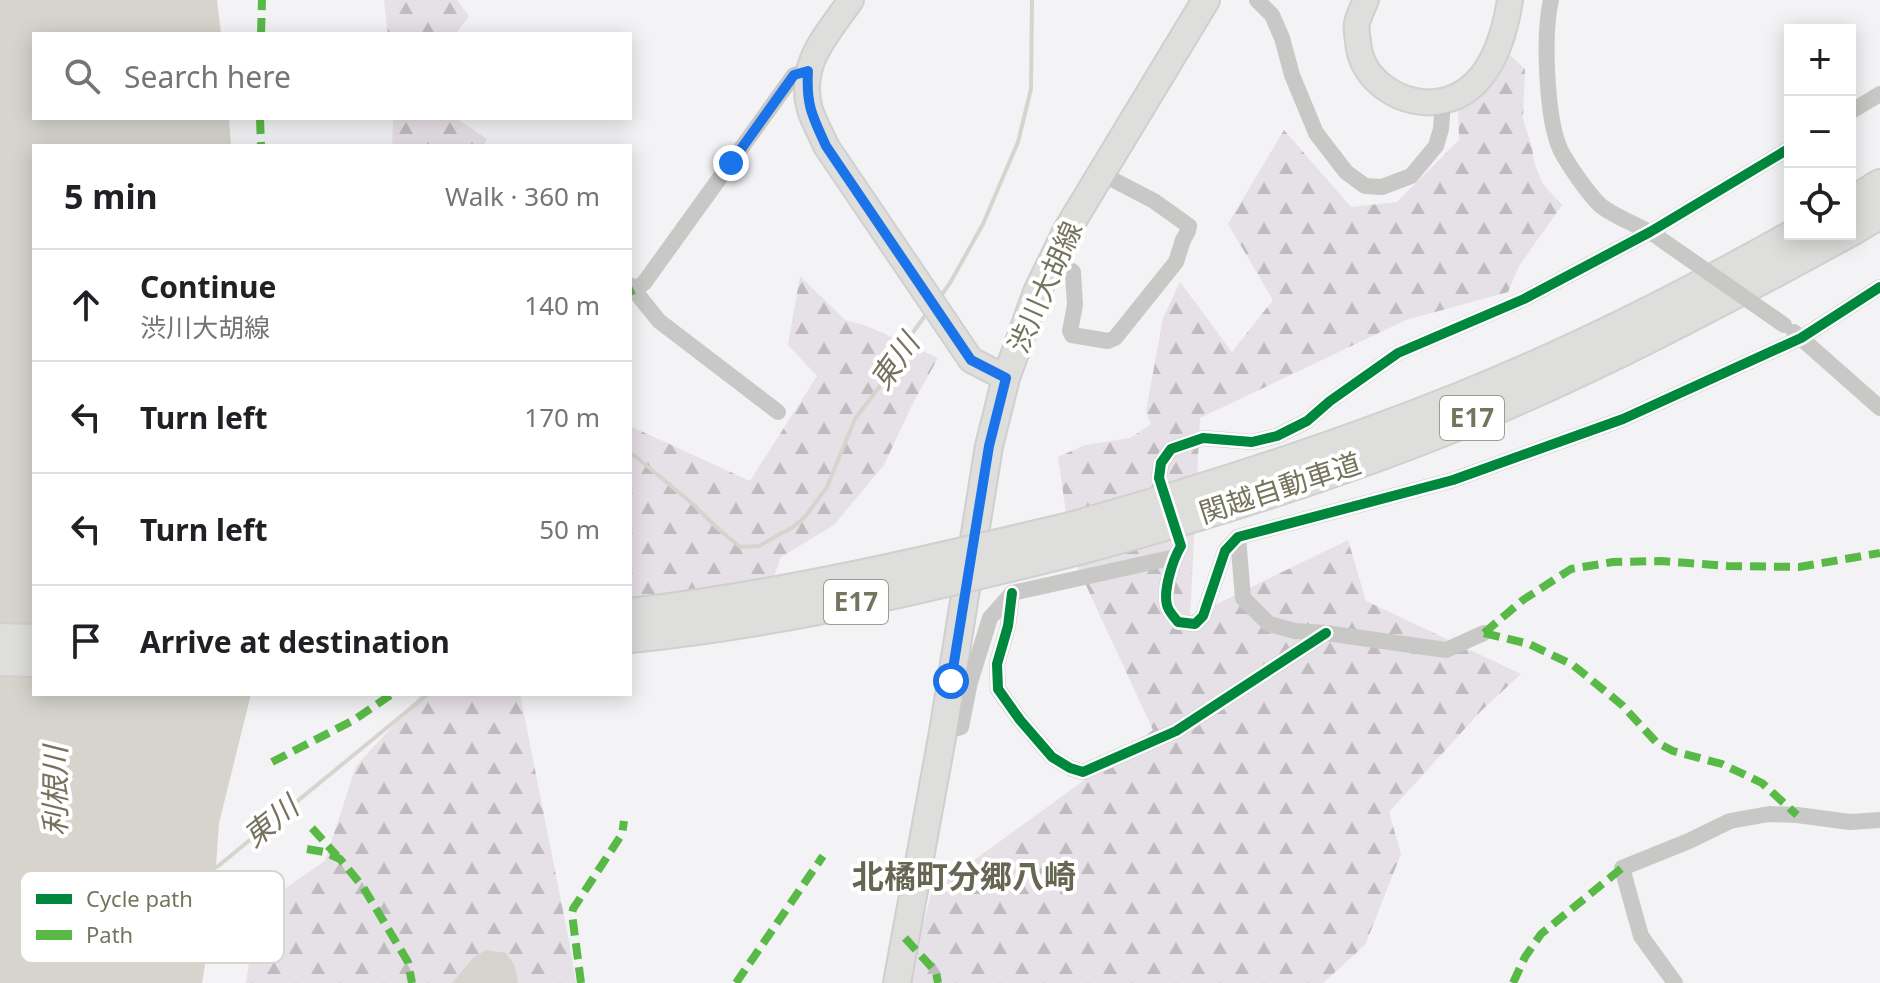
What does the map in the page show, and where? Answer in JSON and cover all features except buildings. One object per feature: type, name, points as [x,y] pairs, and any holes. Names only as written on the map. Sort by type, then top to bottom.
[{"type":"highway","points":[[1856,200],[1880,185]]},
{"type":"highway","points":[[1856,227],[1880,213]]},
{"type":"highway","name":"関越自動車道","points":[[632,637],[744,622],[953,581],[1076,538],[1160,503],[1350,440],[1455,400],[1668,303],[1785,240]]},
{"type":"highway","name":"関越自動車道","points":[[632,614],[749,597],[954,556],[1151,530],[1359,462],[1465,421],[1678,323],[1833,240]]},
{"type":"highway","points":[[0,639],[32,640]]},
{"type":"highway","points":[[0,660],[32,661]]},
{"type":"main road","name":"渋川大胡線","points":[[897,983],[943,732],[989,446],[1006,378],[1052,258],[1206,0]]},
{"type":"street","points":[[851,0],[812,58],[807,94],[811,112],[826,146],[971,360],[1006,378]]},
{"type":"street","points":[[1257,0],[1272,15],[1316,133],[1346,172],[1365,186],[1382,187],[1411,176],[1436,146],[1443,101]]},
{"type":"street","points":[[1366,0],[1357,24],[1358,50],[1367,70],[1397,96],[1414,102],[1443,101],[1463,93],[1478,79],[1491,62],[1504,32],[1510,0]]},
{"type":"street","points":[[1551,0],[1546,41],[1552,121],[1561,151],[1587,190],[1602,207],[1655,235],[1784,325],[1880,408]]},
{"type":"street","points":[[778,412],[659,321],[632,288],[644,283],[794,75],[808,71]]},
{"type":"street","points":[[1856,108],[1880,94]]},
{"type":"street","points":[[1159,478],[1161,463],[1171,449],[1203,438],[1252,442],[1277,436],[1307,421],[1398,353],[1524,299],[1655,235],[1784,152]]},
{"type":"street","points":[[1052,258],[1073,272],[1075,305],[1072,335],[1108,341],[1115,338],[1176,262],[1189,226],[1154,201],[1102,174]]},
{"type":"street","points":[[943,732],[961,727],[970,682],[990,618],[1012,593],[1178,551],[1167,589],[1167,607],[1178,622],[1195,624],[1203,616],[1225,551],[1238,537],[1453,480],[1623,419],[1801,338],[1880,287]]},
{"type":"street","points":[[1238,537],[1243,598],[1269,624],[1295,631],[1446,650],[1484,633]]},
{"type":"street","points":[[1012,593],[1008,626],[997,664],[998,689],[1052,757],[1083,772],[1176,731],[1326,633]]},
{"type":"street","points":[[1675,983],[1641,936],[1622,868],[1730,821],[1769,814],[1850,822],[1880,820]]},
{"type":"green space","points":[[384,0],[457,0],[469,16],[457,32],[388,32]]},
{"type":"green space","points":[[1509,54],[1525,69],[1523,119],[1535,165],[1543,184],[1562,205],[1519,266],[1508,292],[1406,320],[1200,418],[1190,617],[1348,540],[1366,601],[1521,674],[1481,711],[1389,812],[1401,854],[1365,945],[1323,983],[907,983],[932,891],[1153,730],[1072,555],[1058,457],[1085,445],[1130,438],[1151,424],[1146,411],[1163,318],[1180,282],[1232,352],[1273,300],[1228,224],[1284,130],[1351,207],[1397,202],[1459,140],[1458,106],[1493,78]]},
{"type":"green space","points":[[393,120],[459,120],[487,139],[485,144],[392,144]]},
{"type":"green space","points":[[800,276],[845,320],[867,326],[938,358],[884,465],[834,525],[781,557],[771,584],[632,605],[632,427],[750,481],[817,376],[788,345]]},
{"type":"green space","points":[[420,696],[520,696],[576,983],[246,983],[249,963],[284,963],[284,889],[325,861],[356,766]]},
{"type":"water","name":"利根川","points":[[0,0],[217,0],[221,32],[32,32],[32,120],[229,120],[231,144],[32,144],[32,696],[251,696],[219,823],[216,871],[20,871],[20,963],[205,963],[202,983],[0,983]]},
{"type":"water","points":[[486,950],[506,953],[515,966],[518,983],[452,983],[473,958]]},
{"type":"waterway","name":"東川","points":[[940,297],[983,224],[1018,142],[1031,89],[1032,0]]},
{"type":"waterway","name":"東川","points":[[632,455],[740,547],[759,546],[805,517],[827,487],[855,419],[889,374],[927,313]]},
{"type":"waterway","name":"東川","points":[[212,868],[426,696]]},
{"type":"marked path","points":[[261,32],[262,0]]},
{"type":"marked path","points":[[260,120],[261,144]]},
{"type":"marked path","points":[[1484,633],[1523,600],[1571,569],[1613,562],[1661,561],[1799,567],[1880,553]]},
{"type":"marked path","points":[[1484,633],[1529,644],[1573,665],[1622,705],[1656,742],[1673,751],[1722,764],[1762,783],[1797,815]]},
{"type":"marked path","points":[[272,762],[354,720],[389,696]]},
{"type":"marked path","points":[[581,983],[573,909],[622,834],[624,821]]},
{"type":"marked path","points":[[312,828],[337,856]]},
{"type":"marked path","points":[[307,849],[340,859],[363,887],[408,962],[412,983]]},
{"type":"marked path","points":[[736,983],[823,856]]},
{"type":"marked path","points":[[1513,983],[1525,957],[1541,934],[1622,868]]},
{"type":"marked path","points":[[905,938],[936,972],[938,983]]},
{"type":"cycle path","points":[[1784,152],[1650,232],[1524,299],[1398,353],[1307,421],[1277,436],[1252,442],[1203,438],[1171,449],[1161,463],[1159,478],[1181,546],[1168,583],[1166,599],[1170,612],[1178,622],[1195,624],[1203,616],[1225,551],[1238,537],[1453,480],[1623,419],[1801,338],[1880,287]]},
{"type":"cycle path","points":[[1012,593],[1008,626],[997,664],[998,689],[1052,757],[1083,772],[1176,731],[1326,633]]},
{"type":"district","name":"北橘町分郷八崎","points":[[964,877]]},
{"type":"route","points":[[731,163],[794,75],[808,71],[807,94],[811,112],[826,146],[971,360],[1006,378],[989,446],[951,681]]}]
